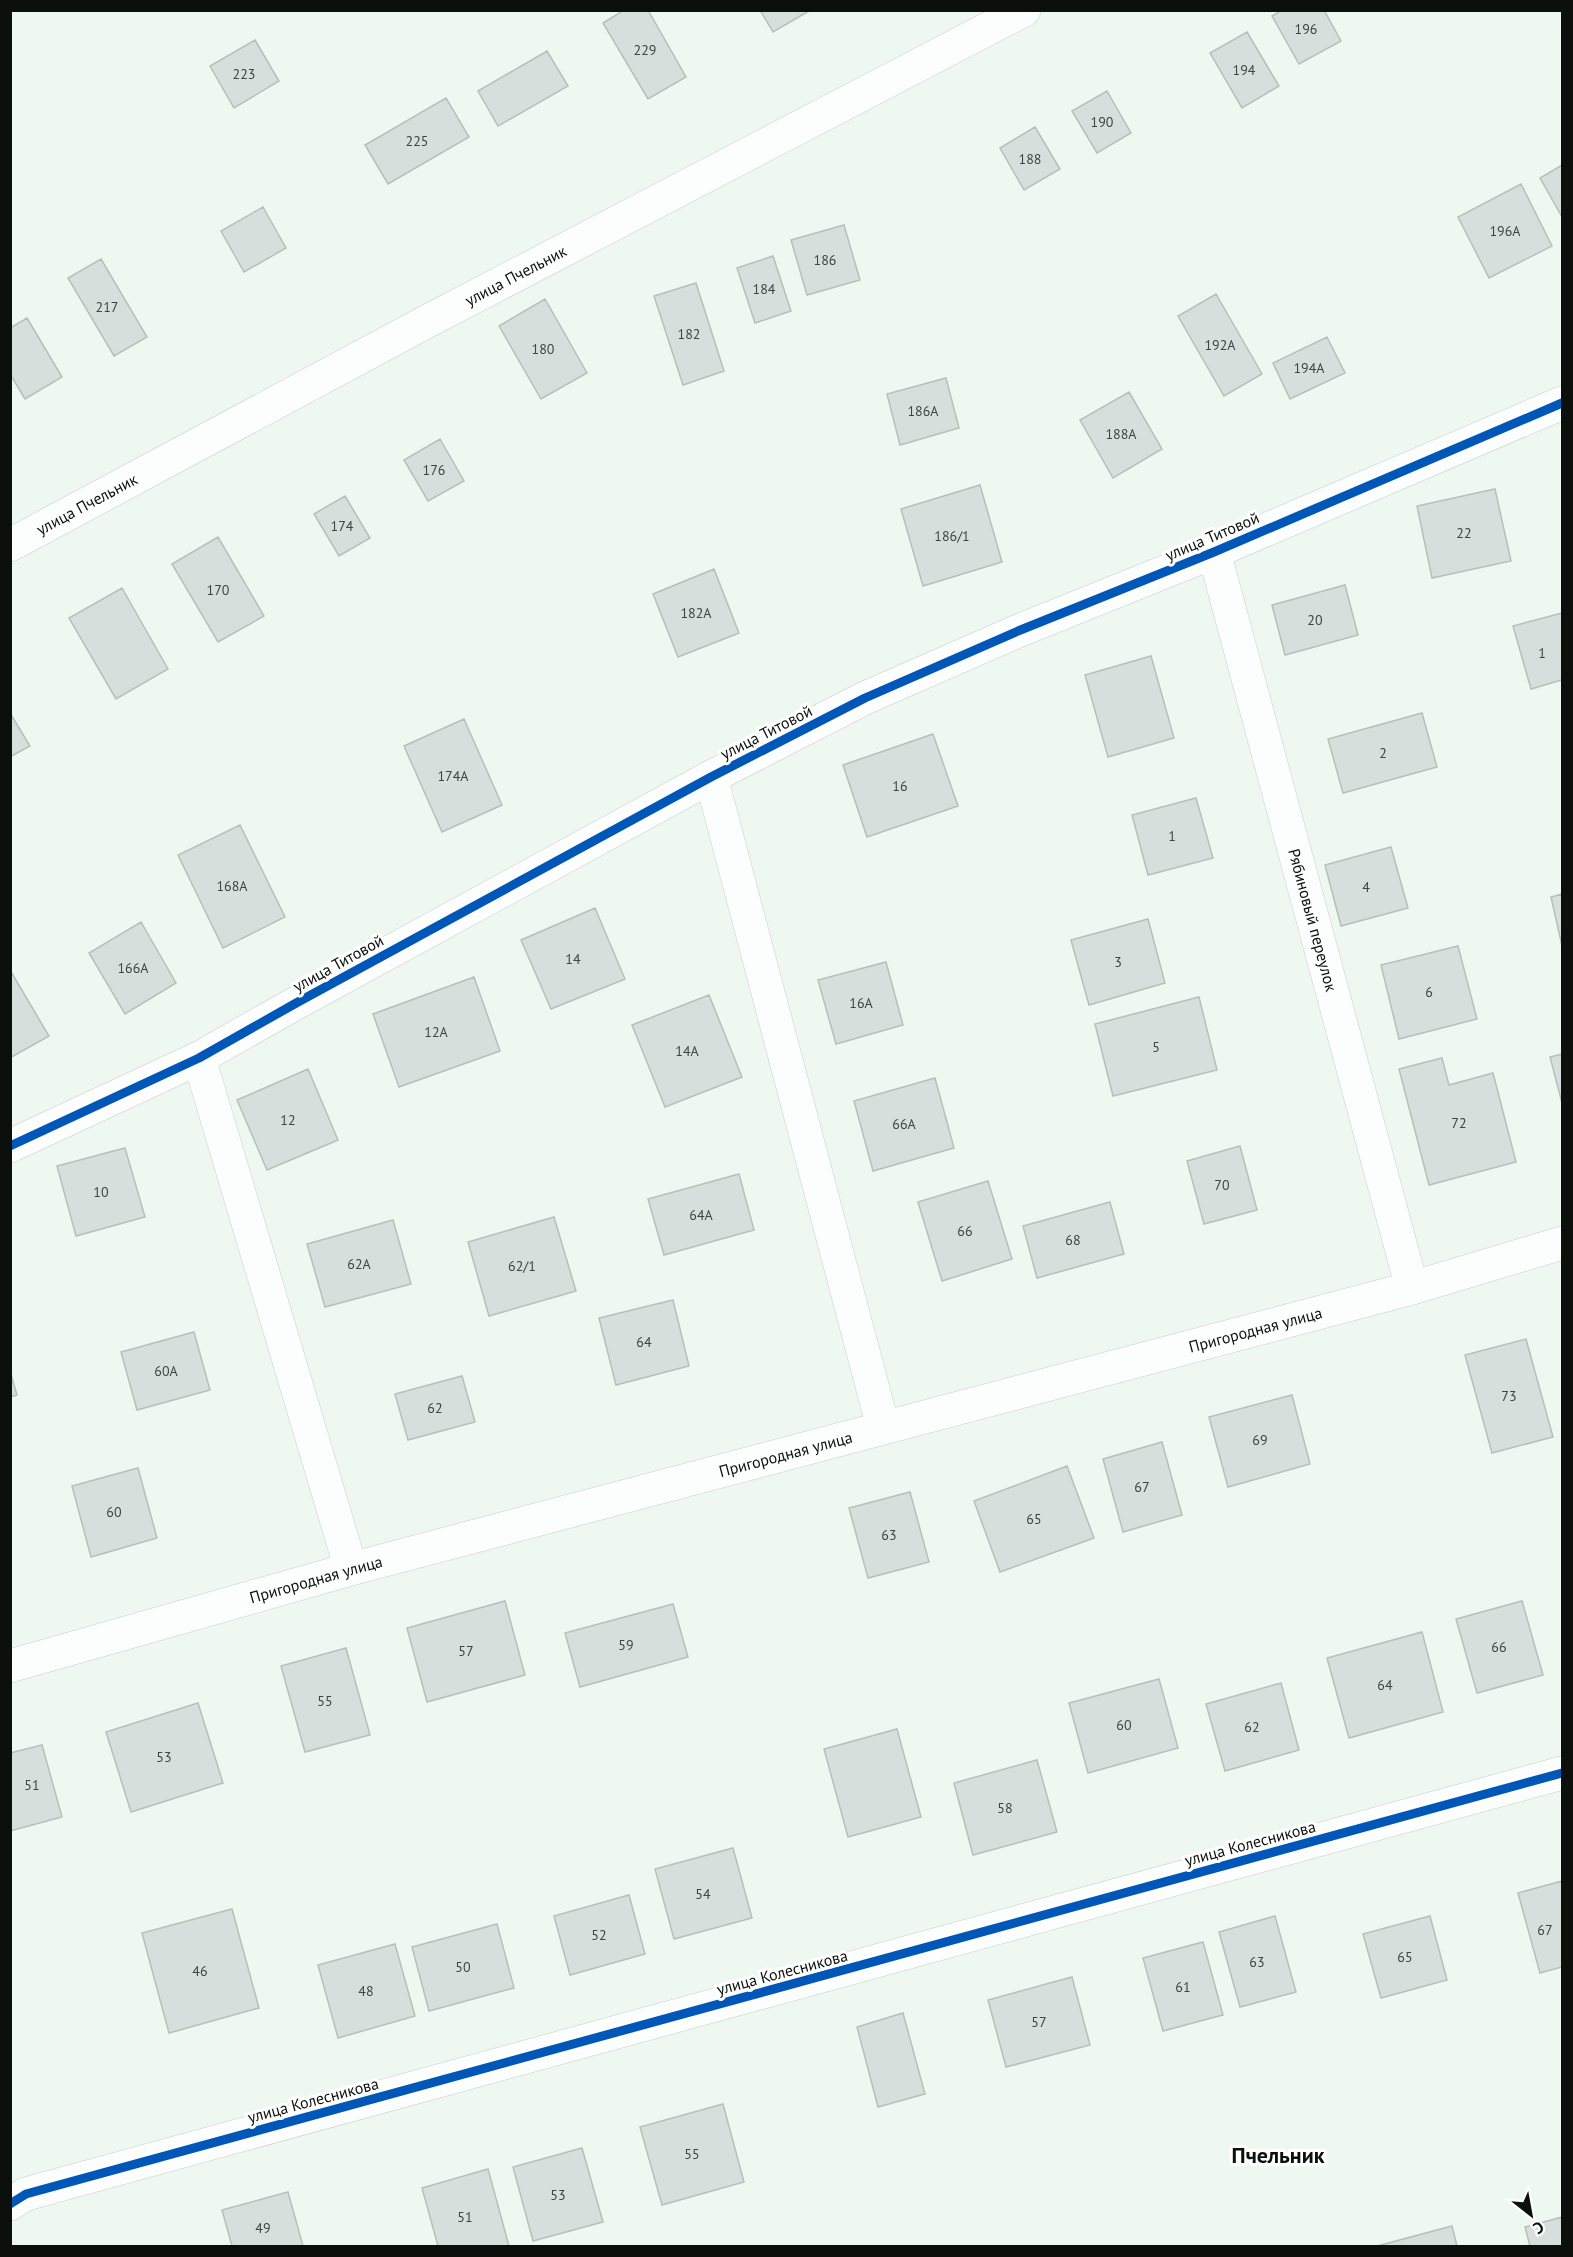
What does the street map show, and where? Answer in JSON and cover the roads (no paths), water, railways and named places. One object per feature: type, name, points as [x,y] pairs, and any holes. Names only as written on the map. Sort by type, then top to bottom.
[{"type":"street","name":"улица Пчельник","points":[[10,545],[437,317],[1024,10]]},
{"type":"street","name":"улица Титовой","points":[[10,1146],[199,1058],[711,777],[865,699],[1018,631],[1214,552],[1563,403]]},
{"type":"street","name":"Рябиновый переулок","points":[[1214,552],[1412,1288]]},
{"type":"street","points":[[711,777],[883,1427]]},
{"type":"street","points":[[199,1058],[351,1569]]},
{"type":"street","name":"Пригородная улица","points":[[10,1666],[351,1569],[1412,1288],[1563,1243]]},
{"type":"street","name":"улица Колесникова","points":[[10,2204],[26,2194],[1563,1773]]},
{"type":"district","name":"Пчельник","points":[[1278,2155]]}]
